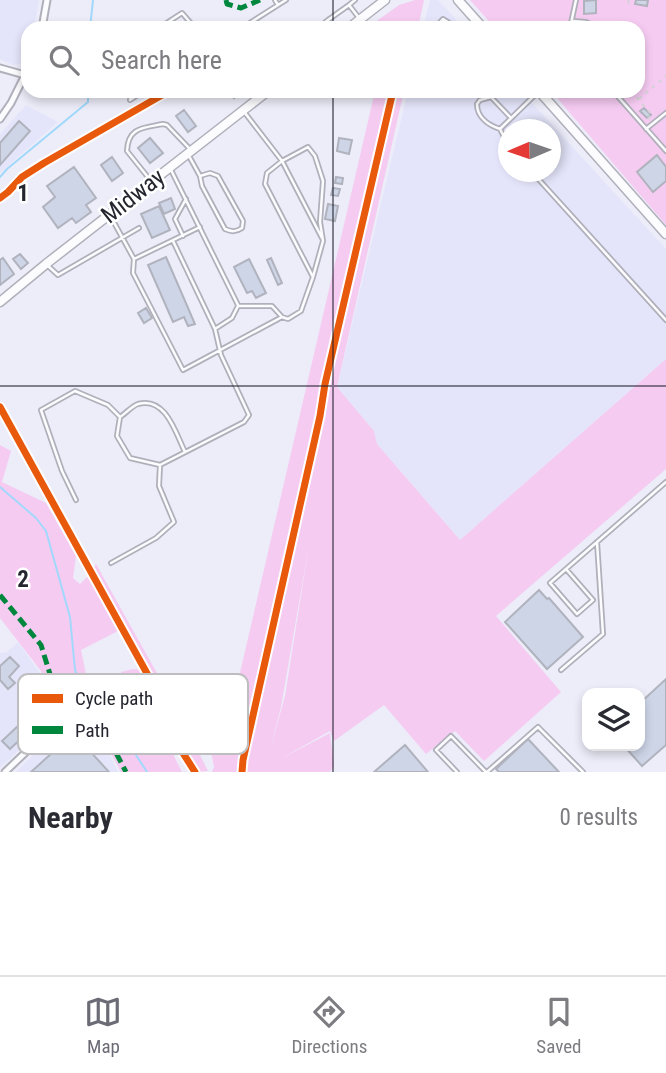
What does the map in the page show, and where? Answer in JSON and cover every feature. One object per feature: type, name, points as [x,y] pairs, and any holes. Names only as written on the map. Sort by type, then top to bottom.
[{"type":"main road","points":[[358,21],[385,0]]},
{"type":"main road","points":[[458,0],[477,21]]},
{"type":"main road","name":"Midway","points":[[0,302],[259,98]]},
{"type":"main road","points":[[545,98],[666,234]]},
{"type":"street","points":[[43,21],[47,0]]},
{"type":"street","points":[[0,68],[21,71]]},
{"type":"street","points":[[0,119],[21,84]]},
{"type":"street","points":[[5,772],[24,754]]},
{"type":"lane","points":[[275,0],[278,5]]},
{"type":"lane","points":[[253,21],[286,0]]},
{"type":"lane","points":[[328,20],[355,0]]},
{"type":"lane","points":[[573,21],[576,0]]},
{"type":"lane","points":[[349,5],[360,19]]},
{"type":"lane","points":[[169,21],[181,13],[188,21]]},
{"type":"lane","points":[[487,98],[480,100],[477,111],[489,125],[498,128]]},
{"type":"lane","points":[[492,98],[511,118],[532,98]]},
{"type":"lane","points":[[619,98],[666,151]]},
{"type":"lane","points":[[243,111],[282,160],[323,241]]},
{"type":"lane","points":[[646,129],[666,113]]},
{"type":"lane","points":[[151,182],[127,151],[127,142],[134,132],[163,124],[167,125],[190,152],[202,186],[225,229],[231,232],[242,228],[243,221],[218,176],[210,173],[200,176]]},
{"type":"lane","points":[[238,306],[272,306],[282,317],[288,319],[301,311],[313,277],[323,241],[320,222],[323,181],[315,156],[308,147],[282,160],[267,173],[265,184],[313,277]]},
{"type":"lane","points":[[170,167],[238,306]]},
{"type":"lane","points":[[541,182],[666,320]]},
{"type":"lane","points":[[183,236],[174,219],[186,199]]},
{"type":"lane","points":[[109,214],[134,259],[133,273],[183,370],[282,317]]},
{"type":"lane","points":[[134,259],[200,227]]},
{"type":"lane","points":[[46,264],[58,275],[139,228]]},
{"type":"lane","points":[[173,241],[215,329],[220,350],[249,415],[244,422],[185,453],[160,465],[130,458],[117,436],[120,417],[138,404],[153,404],[168,415],[185,453]]},
{"type":"lane","points":[[215,329],[232,318],[238,306]]},
{"type":"lane","points":[[76,500],[62,471],[41,410],[75,391],[108,405],[120,417]]},
{"type":"lane","points":[[111,564],[156,538],[174,522],[159,486],[160,465]]},
{"type":"lane","points":[[600,600],[593,600],[577,614],[550,583],[666,482]]},
{"type":"lane","points":[[561,670],[603,634],[597,542]]},
{"type":"lane","points":[[566,569],[593,600]]},
{"type":"lane","points":[[457,772],[436,750],[451,736],[487,772],[538,727],[583,772]]},
{"type":"path","points":[[628,0],[634,5]]},
{"type":"path","points":[[645,94],[666,76]]},
{"type":"path","points":[[640,98],[638,100],[652,115],[645,121]]},
{"type":"shaded area","points":[[0,0],[39,0],[35,21],[21,21],[21,62],[13,65],[0,59]]},
{"type":"shaded area","points":[[424,0],[420,21],[377,21],[399,5]]},
{"type":"shaded area","points":[[430,0],[438,0],[458,21],[425,21]]},
{"type":"shaded area","points":[[470,0],[666,0],[666,225],[557,98],[645,98],[645,21],[489,21]]},
{"type":"shaded area","points":[[373,98],[402,98],[337,387],[374,431],[377,444],[460,540],[666,359],[666,469],[496,616],[561,692],[484,761],[455,731],[426,754],[384,705],[334,741],[330,731],[280,759],[330,733],[334,766],[330,772],[212,772],[214,767],[212,754],[248,754],[248,674],[240,674]],"holes":[[[309,545],[285,696],[270,750],[281,707]]]},
{"type":"shaded area","points":[[406,98],[527,98],[547,119],[498,119],[498,182],[561,182],[561,135],[666,249],[666,359],[460,540],[377,444],[374,431],[337,387]]},
{"type":"shaded area","points":[[26,105],[58,122],[0,173],[0,134]]},
{"type":"shaded area","points":[[0,445],[11,451],[2,482],[46,503],[76,556],[73,578],[80,584],[90,574],[120,630],[81,650],[86,674],[42,674],[0,618]]},
{"type":"shaded area","points":[[96,564],[157,674],[150,674],[92,571]]},
{"type":"shaded area","points":[[18,642],[40,674],[18,674],[18,751],[0,768],[0,653],[7,652]]},
{"type":"shaded area","points":[[133,669],[143,670],[144,674],[121,674]]},
{"type":"shaded area","points":[[34,754],[109,754],[118,772],[16,772]]},
{"type":"shaded area","points":[[111,754],[173,754],[182,772],[121,772]]},
{"type":"shaded area","points":[[185,754],[200,754],[208,771],[197,772]]},
{"type":"building","points":[[596,0],[596,13],[584,14],[584,1]]},
{"type":"building","points":[[636,0],[648,0],[647,6],[635,4]]},
{"type":"building","points":[[644,108],[651,115],[647,118],[640,111]]},
{"type":"building","points":[[184,110],[196,126],[188,132],[176,116]]},
{"type":"building","points":[[19,121],[30,131],[0,165],[0,143]]},
{"type":"building","points":[[150,138],[163,153],[150,163],[138,148]]},
{"type":"building","points":[[339,138],[352,140],[349,154],[337,151]]},
{"type":"building","points":[[657,155],[666,167],[666,181],[653,192],[637,172]]},
{"type":"building","points":[[112,157],[123,173],[112,181],[101,165]]},
{"type":"building","points":[[74,167],[96,198],[86,205],[91,212],[76,223],[72,218],[58,228],[43,207],[55,197],[47,186]]},
{"type":"building","points":[[336,177],[343,178],[342,184],[335,183]]},
{"type":"building","points":[[333,188],[340,189],[338,196],[331,195]]},
{"type":"building","points":[[171,198],[175,209],[164,214],[159,203]]},
{"type":"building","points":[[328,204],[338,206],[335,221],[325,219]]},
{"type":"building","points":[[159,206],[170,230],[152,238],[141,214]]},
{"type":"building","points":[[20,254],[28,263],[21,269],[13,259]]},
{"type":"building","points":[[166,257],[195,324],[188,326],[184,317],[173,322],[148,265]]},
{"type":"building","points":[[3,258],[14,274],[0,285],[0,260]]},
{"type":"building","points":[[271,258],[282,283],[278,285],[267,260]]},
{"type":"building","points":[[249,259],[266,293],[256,298],[252,291],[247,293],[234,267]]},
{"type":"building","points":[[146,308],[152,318],[144,323],[138,313]]},
{"type":"building","points":[[539,590],[583,637],[547,669],[505,622]]},
{"type":"building","points":[[10,657],[19,666],[9,677],[15,683],[8,689],[0,680],[0,666]]},
{"type":"building","points":[[666,679],[666,745],[642,766],[628,751],[645,751],[645,698]]},
{"type":"building","points":[[18,726],[18,741],[10,749],[2,741]]},
{"type":"building","points":[[528,739],[559,772],[499,772],[496,769]]},
{"type":"building","points":[[405,745],[428,772],[374,772]]},
{"type":"building","points":[[51,754],[93,754],[109,772],[31,772]]},
{"type":"waterway","points":[[91,21],[93,0]]},
{"type":"waterway","points":[[0,177],[88,102],[88,98]]},
{"type":"waterway","points":[[0,487],[36,518],[46,531],[70,617],[77,674]]},
{"type":"waterway","points":[[135,754],[147,772]]},
{"type":"marked path","points":[[226,0],[227,4],[241,8],[260,0]]},
{"type":"marked path","points":[[0,595],[41,645],[50,674]]},
{"type":"marked path","points":[[117,754],[126,772]]},
{"type":"cycle path","points":[[0,198],[22,177],[157,98]]},
{"type":"cycle path","points":[[248,738],[325,384],[391,98]]},
{"type":"cycle path","points":[[0,407],[147,674]]},
{"type":"cycle path","points":[[184,754],[195,772]]},
{"type":"cycle path","points":[[242,772],[244,754]]}]
